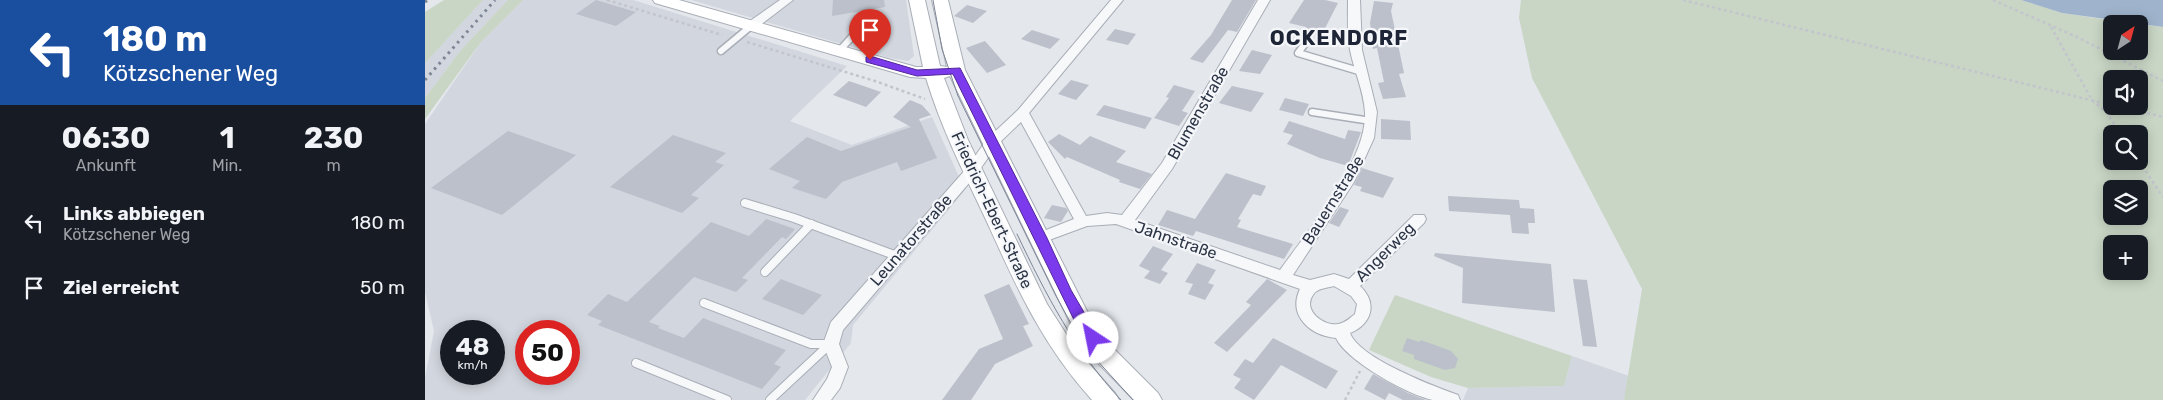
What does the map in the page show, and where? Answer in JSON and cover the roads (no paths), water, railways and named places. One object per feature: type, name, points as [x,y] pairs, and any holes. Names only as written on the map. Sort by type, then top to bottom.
[{"type":"main road","points":[[661,0],[917,73],[956,70]]},
{"type":"main road","name":"Friedrich-Ebert-Straße","points":[[917,0],[932,73],[971,172],[1035,303],[1055,339],[1105,399]]},
{"type":"main road","name":"Friedrich-Ebert-Straße","points":[[940,0],[956,70],[1082,324],[1103,353],[1150,400]]},
{"type":"street","points":[[751,26],[787,0]]},
{"type":"street","name":"Leunatorstraße","points":[[831,344],[836,327],[971,172],[993,142],[1022,113],[1117,0]]},
{"type":"street","name":"Blumenstraße","points":[[1125,222],[1167,166],[1264,0]]},
{"type":"street","name":"Bauernstraße","points":[[1284,277],[1367,147],[1371,121],[1356,48],[1354,0]]},
{"type":"street","points":[[1022,113],[1083,222]]},
{"type":"street","name":"Jahnstraße","points":[[1041,238],[1083,222],[1104,217],[1125,222],[1311,287]]},
{"type":"street","name":"Angerweg","points":[[1351,286],[1419,219]]},
{"type":"street","points":[[1327,280],[1344,282],[1351,286],[1363,299],[1364,308],[1360,318],[1353,326],[1342,330],[1321,328],[1307,318],[1302,305],[1304,295],[1311,287],[1327,280]]},
{"type":"street","points":[[1342,330],[1344,340],[1353,349],[1367,358],[1403,380],[1452,400]]},
{"type":"street","points":[[821,400],[834,384],[840,368],[831,344]]},
{"type":"lane","points":[[721,51],[751,26]]},
{"type":"lane","points":[[839,51],[861,27]]},
{"type":"lane","points":[[1304,45],[1298,53],[1362,72]]},
{"type":"lane","points":[[1312,112],[1371,121]]},
{"type":"lane","points":[[745,203],[811,224],[897,256]]},
{"type":"lane","points":[[765,272],[811,224]]},
{"type":"lane","points":[[704,304],[811,344],[831,344]]},
{"type":"lane","points":[[770,400],[831,344]]},
{"type":"lane","points":[[636,363],[727,400]]},
{"type":"water","points":[[2021,0],[2163,0],[2163,27],[2148,25],[2148,15],[2103,15],[2103,19],[2062,13]]},
{"type":"tram line","points":[[933,0],[942,49],[958,96],[1056,296],[1074,329],[1094,357],[1133,400]]},
{"type":"tram line","points":[[1017,234],[1063,322],[1089,362],[1121,400]]},
{"type":"railway","points":[[425,80],[495,0]]},
{"type":"district","name":"OCKENDORF","points":[[1339,37]]}]
